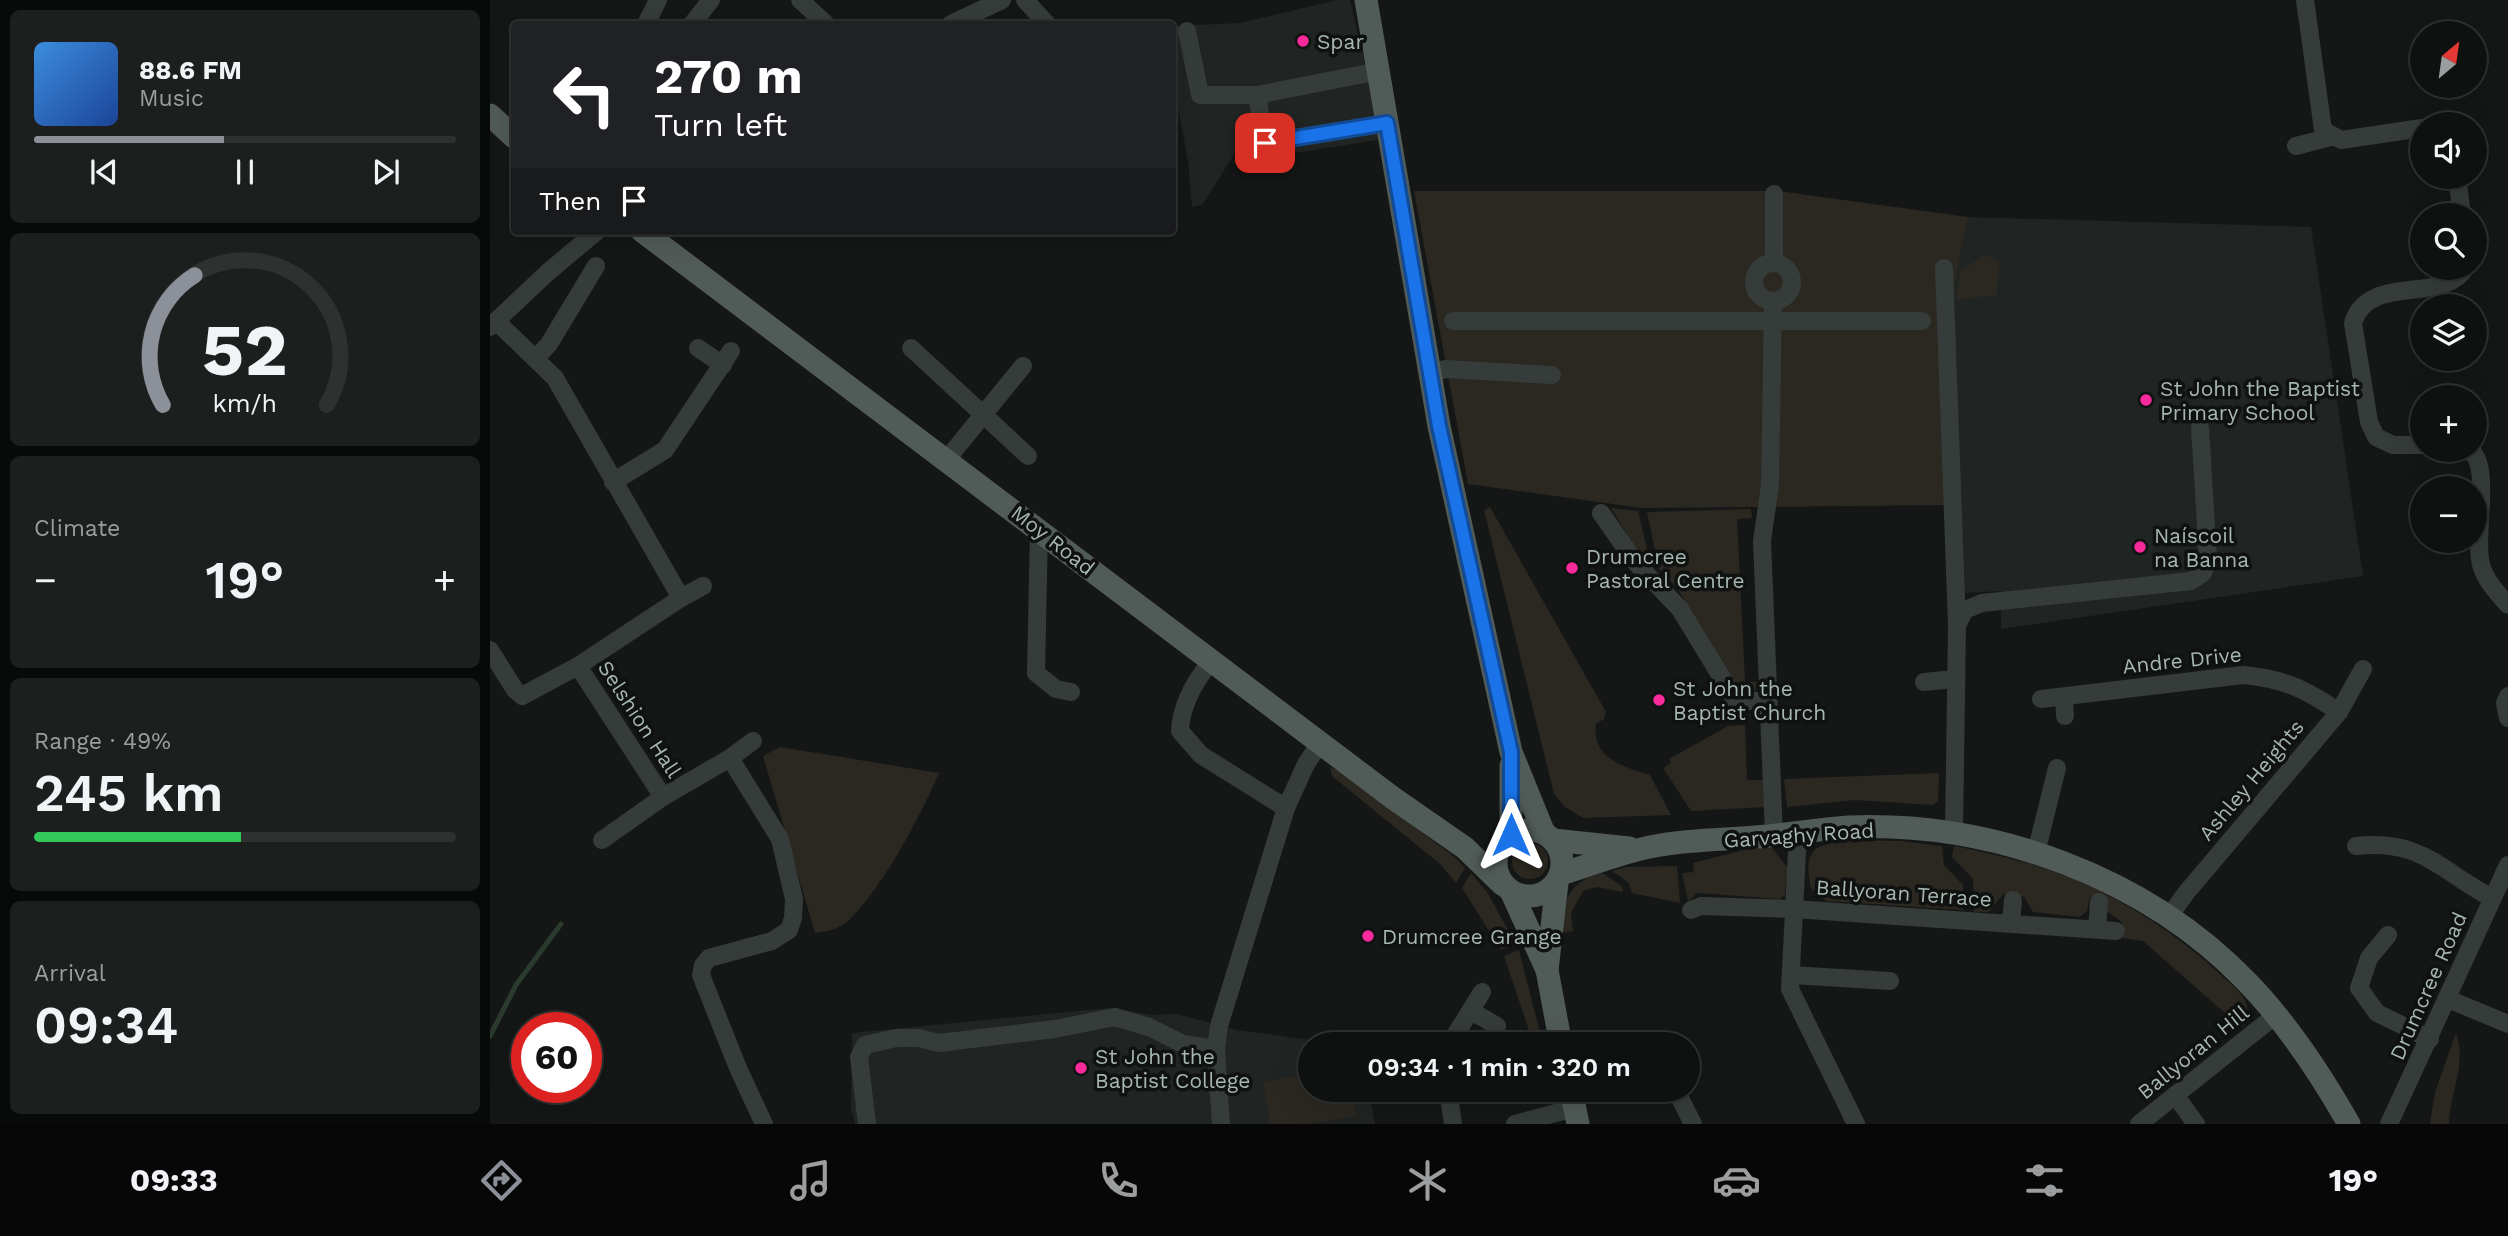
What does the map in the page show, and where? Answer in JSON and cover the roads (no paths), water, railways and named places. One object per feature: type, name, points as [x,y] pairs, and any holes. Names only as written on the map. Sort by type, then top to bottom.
[{"type":"main road","points":[[1366,0],[1430,374],[1511,752],[1548,837],[1562,856],[1547,970]]},
{"type":"main road","points":[[490,115],[511,134]]},
{"type":"main road","name":"Moy Road","points":[[647,235],[947,458],[1320,743],[1465,848],[1506,888]]},
{"type":"main road","points":[[1511,752],[1507,839],[1496,863],[1547,970],[1559,1032]]},
{"type":"main road","name":"Garvaghy Road","points":[[1548,837],[1639,849],[1848,827],[1954,833],[2036,853],[2110,883],[2168,918],[2213,950],[2276,1015],[2307,1054],[2349,1124]]},
{"type":"main road","points":[[1465,848],[1507,839],[1532,830],[1548,837]]},
{"type":"main road","name":"Garvaghy Road","points":[[1559,878],[1639,849]]},
{"type":"main road","points":[[1506,888],[1532,897],[1542,895],[1559,878]]},
{"type":"street","points":[[648,21],[658,0]]},
{"type":"street","points":[[694,21],[711,0]]},
{"type":"street","points":[[800,0],[823,21]]},
{"type":"street","points":[[957,21],[1002,0]]},
{"type":"street","points":[[1025,0],[1044,21]]},
{"type":"street","points":[[2305,0],[2323,130],[2342,140],[2410,130]]},
{"type":"street","points":[[1187,31],[1200,95],[1257,95],[1378,71]]},
{"type":"street","points":[[1257,95],[1265,143],[1387,123]]},
{"type":"street","points":[[2296,146],[2332,137]]},
{"type":"street","points":[[1774,194],[1774,263]]},
{"type":"street","points":[[593,235],[493,324],[536,358],[561,388],[681,598]]},
{"type":"street","points":[[1774,263],[1786,268],[1793,280],[1786,297],[1773,301],[1762,298],[1754,282],[1763,266],[1774,263]]},
{"type":"street","points":[[536,358],[550,344],[596,266]]},
{"type":"street","points":[[1944,268],[1957,625],[1954,679],[1954,833]]},
{"type":"street","points":[[2410,445],[2393,444],[2376,437],[2369,422],[2353,323],[2360,308],[2381,295],[2454,280]]},
{"type":"street","points":[[1773,301],[1770,485],[1762,541],[1774,835]]},
{"type":"street","points":[[1453,321],[1922,321]]},
{"type":"street","points":[[613,482],[665,450],[727,358],[698,348]]},
{"type":"street","points":[[911,348],[1028,456]]},
{"type":"street","points":[[947,458],[1023,366]]},
{"type":"street","points":[[1430,374],[1445,369],[1552,375]]},
{"type":"street","points":[[1957,625],[1965,610],[1982,603],[2191,581],[2203,573],[2208,558],[2200,428]]},
{"type":"street","points":[[2480,462],[2479,542],[2482,568],[2508,605]]},
{"type":"street","points":[[1601,513],[1636,564],[1679,609],[1736,701],[1768,701]]},
{"type":"street","points":[[1039,529],[1036,673],[1056,689],[1071,692]]},
{"type":"street","name":"Selshion Hall","points":[[490,650],[515,690],[522,696],[578,666],[702,586]]},
{"type":"street","points":[[1211,661],[1199,676],[1181,715],[1180,731],[1201,755],[1286,808]]},
{"type":"street","name":"Selshion Hall","points":[[578,666],[663,797]]},
{"type":"street","name":"Ashley Heights","points":[[2168,918],[2186,893],[2339,712],[2363,668]]},
{"type":"street","name":"Andre Drive","points":[[2041,699],[2243,674],[2271,677],[2300,686],[2339,712]]},
{"type":"street","points":[[1924,682],[1954,679]]},
{"type":"street","points":[[2508,696],[2505,703],[2508,718]]},
{"type":"street","points":[[2064,697],[2065,716]]},
{"type":"street","points":[[602,840],[663,797],[730,758],[752,741]]},
{"type":"street","points":[[1221,1124],[1216,1049],[1219,1026],[1286,808],[1306,764],[1320,743]]},
{"type":"street","points":[[730,758],[780,839],[794,899],[789,930],[772,941],[709,958],[703,965],[701,975],[737,1069],[764,1124]]},
{"type":"street","points":[[2036,853],[2057,768]]},
{"type":"street","points":[[1798,832],[1790,989],[1856,1124]]},
{"type":"street","points":[[2356,846],[2398,845],[2423,853],[2467,885],[2493,898]]},
{"type":"street","name":"Drumcree Road","points":[[2389,1124],[2508,865]]},
{"type":"street","points":[[2011,923],[2013,900]]},
{"type":"street","points":[[2097,929],[2099,902]]},
{"type":"street","name":"Ballyoran Terrace","points":[[1691,910],[1701,906],[1794,909],[2116,931]]},
{"type":"street","points":[[2388,935],[2369,958],[2359,988],[2377,1013],[2430,1039]]},
{"type":"street","points":[[1791,975],[1890,981]]},
{"type":"street","points":[[1458,1032],[1482,992]]},
{"type":"street","points":[[2448,999],[2508,1024]]},
{"type":"street","points":[[1471,1011],[1497,1026]]},
{"type":"street","name":"Ballyoran Hill","points":[[2139,1124],[2276,1015]]},
{"type":"street","points":[[867,1124],[859,1057],[865,1045],[877,1041],[918,1038],[939,1043],[1055,1029],[1115,1017],[1149,1027],[1183,1044],[1216,1049]]},
{"type":"street","points":[[2175,1095],[2196,1124]]},
{"type":"street","points":[[1450,1102],[1453,1124]]},
{"type":"street","points":[[1682,1102],[1693,1124]]},
{"type":"street","points":[[1515,1124],[1574,1107]]},
{"type":"waterway","points":[[490,1036],[516,985],[561,924]]},
{"type":"place","name":"Spar","points":[[1303,41]]},
{"type":"place","name":"St John the Baptist Primary School","points":[[2146,400]]},
{"type":"place","name":"Naíscoil na Banna","points":[[2140,547]]},
{"type":"place","name":"Drumcree Pastoral Centre","points":[[1572,568]]},
{"type":"place","name":"St John the Baptist Church","points":[[1659,700]]},
{"type":"place","name":"Drumcree Grange","points":[[1368,936]]},
{"type":"place","name":"St John the Baptist College","points":[[1081,1068]]}]
